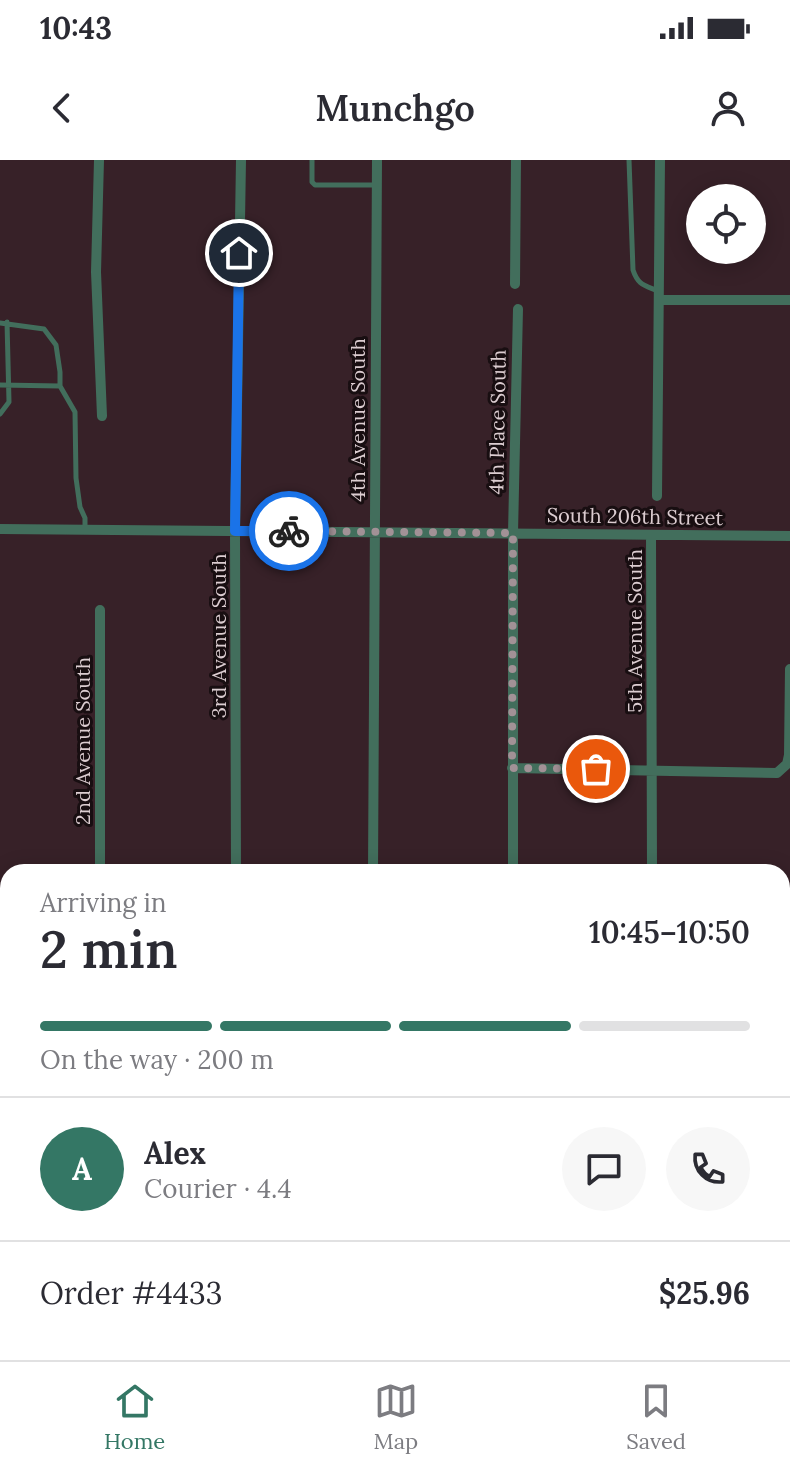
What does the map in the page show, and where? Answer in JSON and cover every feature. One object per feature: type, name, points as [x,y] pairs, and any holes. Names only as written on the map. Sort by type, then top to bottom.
[{"type":"street","points":[[99,160],[96,272],[102,416]]},
{"type":"street","name":"3rd Avenue South","points":[[236,864],[235,531],[241,160]]},
{"type":"street","name":"4th Avenue South","points":[[373,864],[377,160]]},
{"type":"street","points":[[515,284],[516,160]]},
{"type":"street","points":[[657,496],[660,160]]},
{"type":"street","points":[[659,296],[790,300]]},
{"type":"street","name":"4th Place South","points":[[513,864],[513,533],[518,309]]},
{"type":"street","name":"South 206th Street","points":[[0,529],[790,536]]},
{"type":"street","name":"5th Avenue South","points":[[651,535],[652,864]]},
{"type":"street","name":"2nd Avenue South","points":[[100,610],[100,864]]},
{"type":"street","points":[[512,768],[777,773],[787,764],[789,755],[790,669]]},
{"type":"street","points":[[790,997],[790,1012]]},
{"type":"lane","points":[[312,160],[312,182],[315,185],[377,185]]},
{"type":"lane","points":[[629,160],[633,270],[641,284],[659,296]]},
{"type":"lane","points":[[0,414],[9,402],[4,322],[44,329],[56,345],[60,386],[75,412],[76,478],[85,529]]},
{"type":"lane","points":[[0,385],[60,386]]},
{"type":"way so far","points":[[289,531],[513,533],[512,768],[596,769]]},
{"type":"route","points":[[239,253],[235,531],[289,531]]}]
